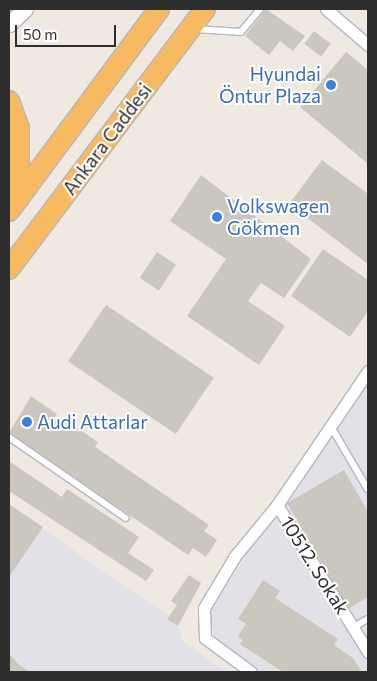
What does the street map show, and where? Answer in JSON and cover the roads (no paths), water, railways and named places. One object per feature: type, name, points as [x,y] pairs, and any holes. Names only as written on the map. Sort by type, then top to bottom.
[{"type":"highway","name":"Ankara Caddesi","points":[[12,205],[159,9]]},
{"type":"highway","name":"Ankara Caddesi","points":[[9,269],[205,9]]},
{"type":"highway","points":[[9,101],[19,128],[12,205]]},
{"type":"street","points":[[9,24],[24,9]]},
{"type":"street","points":[[326,9],[368,44]]},
{"type":"street","name":"10512. Sokak","points":[[250,672],[212,648],[201,620],[208,598],[235,556],[277,505],[368,371]]},
{"type":"street","name":"10512. Sokak","points":[[277,505],[368,652]]},
{"type":"lane","points":[[191,28],[233,35],[247,28],[260,9]]},
{"type":"lane","points":[[331,426],[368,489]]},
{"type":"lane","points":[[9,437],[126,518]]},
{"type":"lane","points":[[354,627],[368,619]]},
{"type":"place","name":"Hyundai Öntur Plaza","points":[[331,85]]},
{"type":"place","name":"Volkswagen Gökmen","points":[[217,217]]},
{"type":"place","name":"Audi Attarlar","points":[[27,422]]}]
